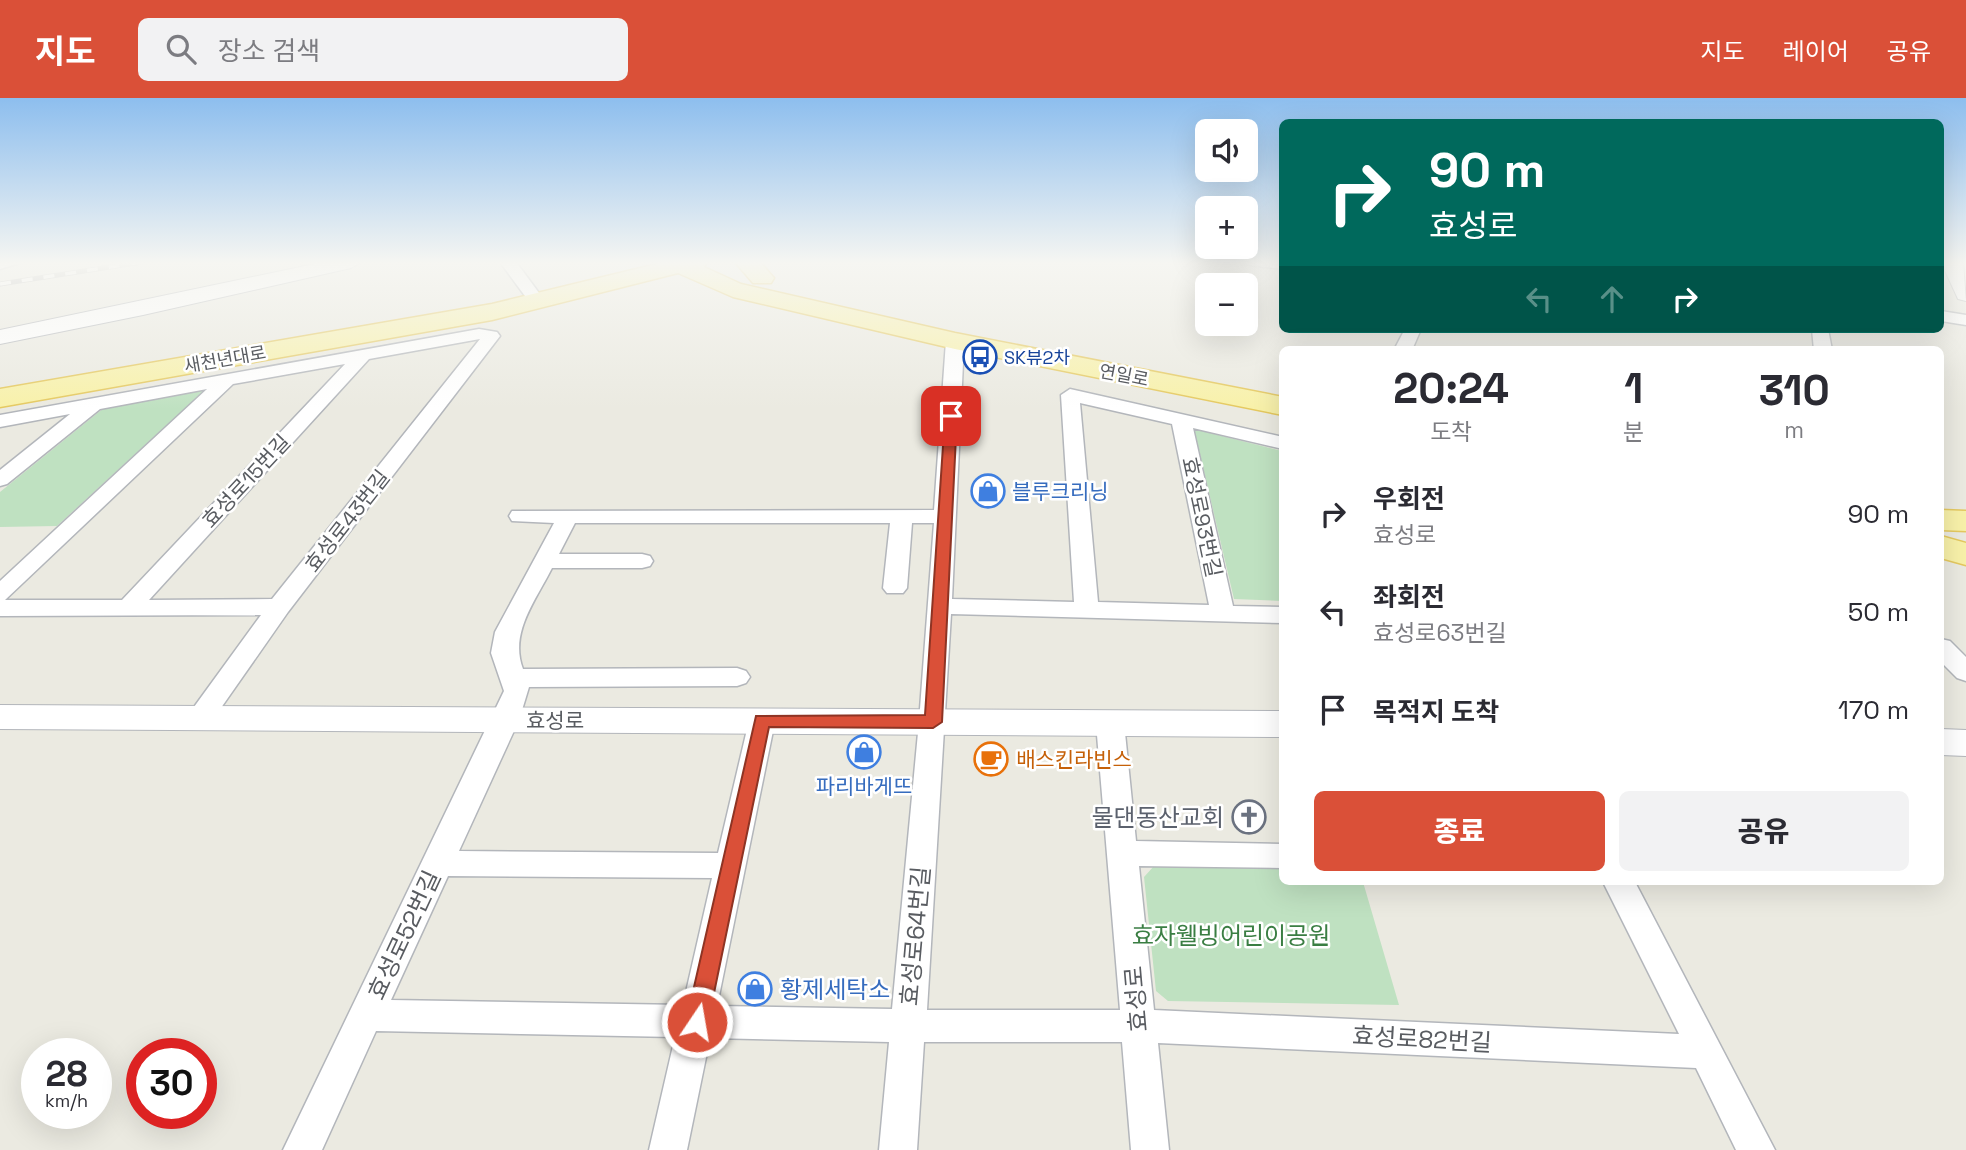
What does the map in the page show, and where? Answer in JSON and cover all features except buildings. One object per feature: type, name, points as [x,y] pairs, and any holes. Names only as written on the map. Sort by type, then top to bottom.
[{"type":"main road","name":"새천년대로","points":[[0,383],[424,311]]},
{"type":"main road","name":"새천년대로","points":[[0,398],[496,311]]},
{"type":"main road","name":"연일로","points":[[825,311],[955,341],[1279,405]]},
{"type":"main road","name":"연일로","points":[[919,311],[990,329],[1279,387]]},
{"type":"main road","points":[[1944,520],[1966,521]]},
{"type":"main road","points":[[1944,521],[1966,527]]},
{"type":"main road","points":[[1944,538],[1966,541]]},
{"type":"main road","points":[[1944,548],[1966,554]]},
{"type":"street","points":[[0,337],[132,311]]},
{"type":"street","points":[[1944,316],[1966,320]]},
{"type":"street","name":"효성로43번길","points":[[199,718],[279,607],[491,336],[480,334],[363,355]]},
{"type":"street","name":"효성로64번길","points":[[898,1150],[933,722],[955,341]]},
{"type":"street","points":[[0,421],[363,355]]},
{"type":"street","name":"효성로15번길","points":[[128,608],[363,355]]},
{"type":"street","points":[[0,594],[228,379]]},
{"type":"street","points":[[1087,610],[1070,395],[1279,442]]},
{"type":"street","points":[[0,480],[96,403]]},
{"type":"street","name":"효성로93번길","points":[[1181,420],[1223,613]]},
{"type":"street","points":[[520,516],[945,517]]},
{"type":"street","name":"효성로52번길","points":[[302,1150],[506,720],[517,691],[504,653],[508,632],[568,516]]},
{"type":"street","points":[[895,588],[902,517]]},
{"type":"street","points":[[544,561],[642,561]]},
{"type":"street","points":[[940,606],[1279,615]]},
{"type":"street","points":[[0,608],[279,607]]},
{"type":"street","points":[[1944,650],[1966,672]]},
{"type":"street","points":[[513,678],[737,677]]},
{"type":"street","name":"효성로","points":[[0,717],[1279,724]]},
{"type":"street","points":[[668,1150],[762,721]]},
{"type":"street","name":"효성로","points":[[1110,723],[1150,1150]]},
{"type":"street","points":[[1944,742],[1966,743]]},
{"type":"street","points":[[1122,853],[1279,856]]},
{"type":"street","points":[[438,863],[730,866]]},
{"type":"street","points":[[1621,885],[1756,1150]]},
{"type":"street","name":"효성로82번길","points":[[366,1015],[907,1026],[1138,1026],[1706,1052]]},
{"type":"green space","points":[[208,387],[57,526],[0,527],[0,492],[105,407]]},
{"type":"green space","points":[[1194,429],[1279,450],[1279,601],[1234,599]]},
{"type":"green space","name":"효자웰빙어린이공원","points":[[1154,866],[1279,868],[1279,885],[1364,885],[1399,1005],[1168,1001],[1156,991],[1144,877]]},
{"type":"place","name":"SK뷰2차","points":[[980,357]]},
{"type":"place","name":"블루크리닝","points":[[988,491]]},
{"type":"place","name":"파리바게뜨","points":[[864,752]]},
{"type":"place","name":"배스킨라빈스","points":[[991,759]]},
{"type":"place","name":"물댄동산교회","points":[[1249,817]]},
{"type":"place","name":"황제세탁소","points":[[755,989]]},
{"type":"route","points":[[697,1022],[762,721],[933,722],[951,416]]}]
